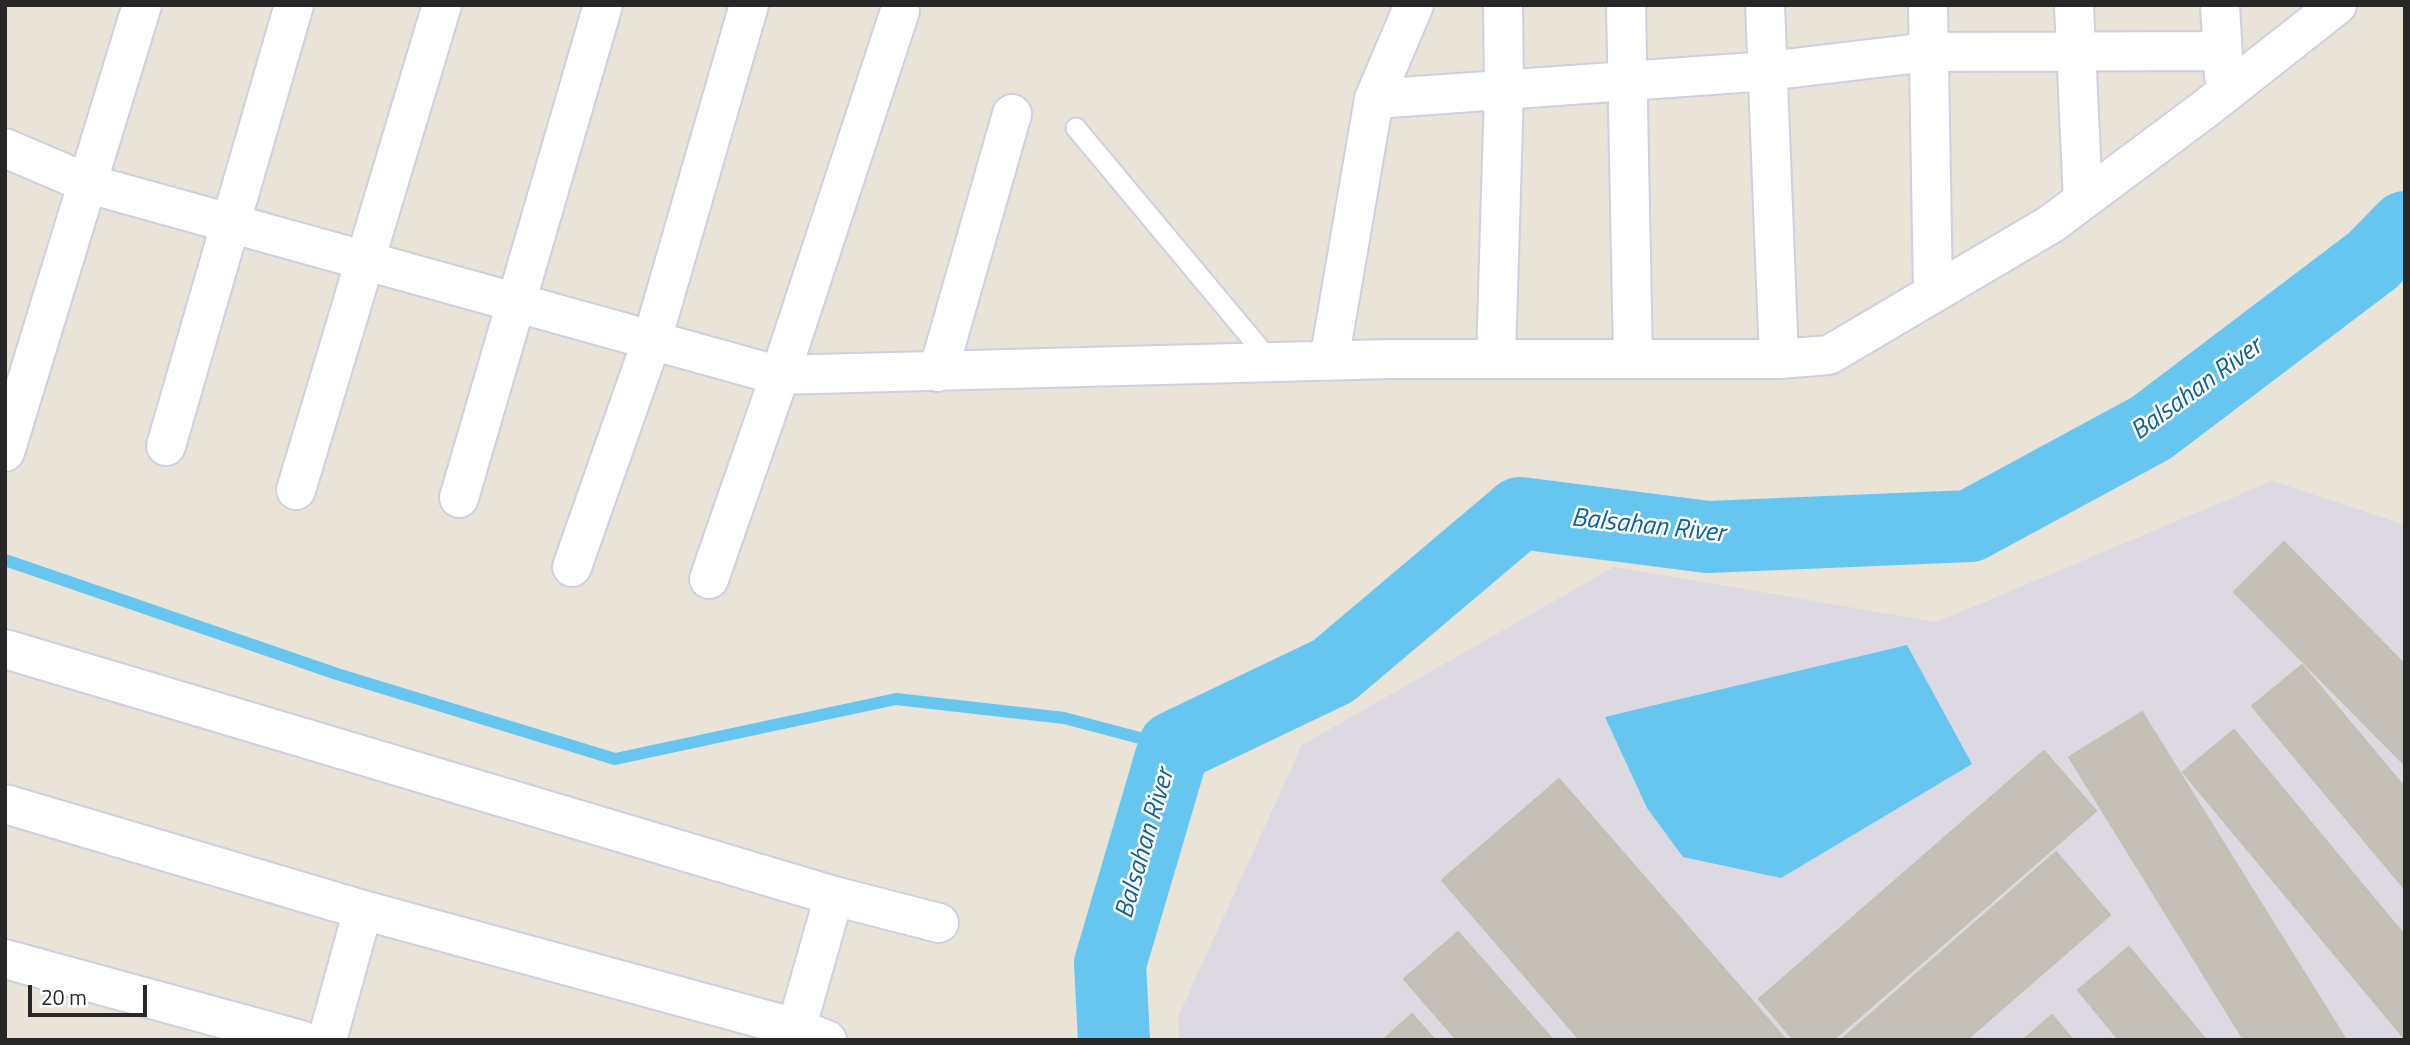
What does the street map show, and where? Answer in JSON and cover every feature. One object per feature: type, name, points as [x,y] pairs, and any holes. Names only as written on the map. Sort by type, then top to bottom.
[{"type":"street","points":[[5,452],[142,5]]},
{"type":"street","points":[[166,446],[233,224],[294,5]]},
{"type":"street","points":[[296,489],[367,261],[442,5]]},
{"type":"street","points":[[459,498],[603,5]]},
{"type":"street","points":[[572,567],[652,340],[750,5]]},
{"type":"street","points":[[1329,361],[1374,99],[1414,5]]},
{"type":"street","points":[[1496,359],[1504,90],[1503,5]]},
{"type":"street","points":[[1626,5],[1633,359]]},
{"type":"street","points":[[1765,5],[1779,359]]},
{"type":"street","points":[[1928,5],[1933,293]]},
{"type":"street","points":[[2074,5],[2083,200]]},
{"type":"street","points":[[2220,5],[2225,94]]},
{"type":"street","points":[[5,148],[89,184],[780,375],[1329,361],[1779,359],[1829,355],[2051,224],[2225,94],[2337,5]]},
{"type":"street","points":[[709,579],[780,375],[900,11]]},
{"type":"street","points":[[1374,99],[1768,71],[1928,51],[2222,51]]},
{"type":"street","points":[[938,372],[1012,114]]},
{"type":"street","points":[[5,649],[834,896],[939,923]]},
{"type":"street","points":[[5,804],[363,910],[806,1036],[834,896]]},
{"type":"street","points":[[327,1040],[363,910]]},
{"type":"street","points":[[5,959],[301,1040]]},
{"type":"lane","points":[[1076,128],[1272,362]]},
{"type":"shaded area","points":[[2272,481],[2405,525],[2405,1040],[1179,1040],[1178,1017],[1302,745],[1614,567],[1937,622]]},
{"type":"water","points":[[1907,645],[1972,764],[1781,878],[1683,857],[1647,808],[1605,717]]},
{"type":"building","points":[[2284,542],[2405,665],[2405,765],[2234,592]]},
{"type":"building","points":[[2302,665],[2405,788],[2405,889],[2252,706]]},
{"type":"building","points":[[2142,712],[2346,1040],[2244,1040],[2069,757]]},
{"type":"building","points":[[2234,730],[2405,936],[2405,1039],[2183,772]]},
{"type":"building","points":[[2044,751],[2096,811],[1833,1040],[1794,1040],[1759,999]]},
{"type":"building","points":[[1559,779],[1786,1040],[1580,1040],[1442,880]]},
{"type":"building","points":[[2056,852],[2110,915],[1966,1040],[1841,1040]]},
{"type":"building","points":[[1458,932],[1553,1040],[1457,1040],[1404,979]]},
{"type":"building","points":[[2129,947],[2206,1040],[2119,1040],[2078,990]]},
{"type":"building","points":[[1412,1014],[1435,1040],[1383,1040]]},
{"type":"building","points":[[2052,1015],[2073,1040],[2023,1040]]},
{"type":"waterway","name":"Balsahan River","points":[[1114,1040],[1110,964],[1174,747],[1333,671],[1520,513],[1708,537],[1970,526],[2151,428],[2373,260],[2405,227]]},
{"type":"waterway","points":[[5,560],[337,674],[615,759],[896,699],[1064,718],[1174,747]]}]
